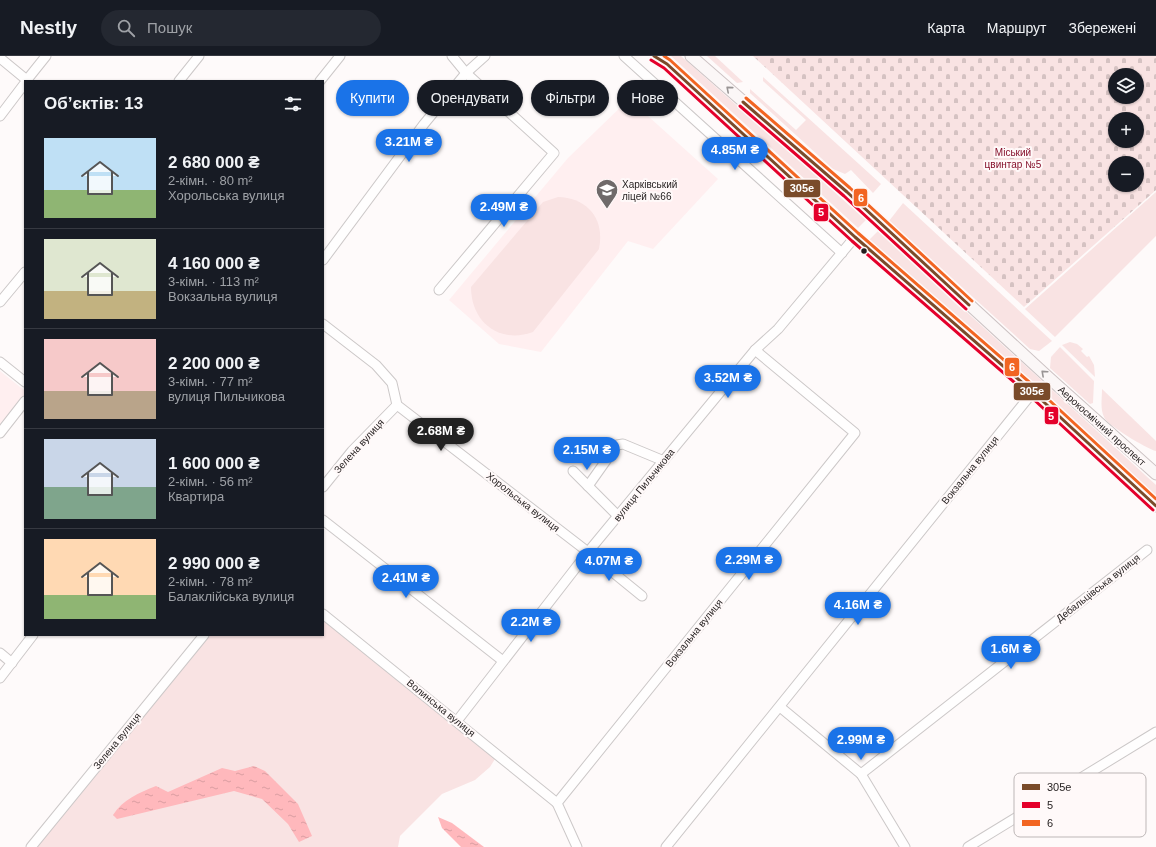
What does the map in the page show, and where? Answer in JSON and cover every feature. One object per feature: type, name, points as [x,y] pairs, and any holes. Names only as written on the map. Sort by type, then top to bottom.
[{"type":"main road","points":[[658,56],[855,237],[1033,392],[1156,506]]},
{"type":"main road","name":"Аерокосмічний проспект","points":[[691,56],[847,192],[1156,474]]},
{"type":"street","points":[[28,80],[46,56]]},
{"type":"street","points":[[180,80],[199,56]]},
{"type":"street","points":[[321,80],[340,56]]},
{"type":"street","points":[[439,290],[554,153],[466,73],[452,56]]},
{"type":"street","points":[[324,259],[424,124],[466,73],[485,56]]},
{"type":"street","points":[[624,56],[842,253]]},
{"type":"street","points":[[654,56],[667,64]]},
{"type":"street","points":[[0,58],[26,80]]},
{"type":"street","points":[[0,116],[24,85]]},
{"type":"street","name":"вулиця Пильчикова","points":[[457,721],[588,552],[755,350],[778,329],[855,237]]},
{"type":"street","points":[[0,302],[24,273]]},
{"type":"street","points":[[324,325],[376,365],[392,383],[397,405]]},
{"type":"street","name":"Вокзальна вулиця","points":[[557,803],[855,433],[755,350]]},
{"type":"street","points":[[0,362],[24,381]]},
{"type":"street","name":"Вокзальна вулиця","points":[[666,847],[1033,392]]},
{"type":"street","points":[[0,433],[24,402]]},
{"type":"street","name":"Зелена вулиця","points":[[324,486],[352,451],[397,405]]},
{"type":"street","name":"Хорольська вулиця","points":[[397,405],[588,552],[642,596]]},
{"type":"street","points":[[588,486],[617,446],[623,444],[664,461]]},
{"type":"street","points":[[573,472],[618,516]]},
{"type":"street","points":[[324,521],[503,661]]},
{"type":"street","name":"Дебальцівська вулиця","points":[[861,774],[1147,550]]},
{"type":"street","name":"Волинська вулиця","points":[[324,615],[557,803]]},
{"type":"street","points":[[0,678],[32,636]]},
{"type":"street","name":"Зелена вулиця","points":[[31,847],[203,636]]},
{"type":"street","points":[[0,653],[12,663]]},
{"type":"street","points":[[780,707],[861,774],[905,847]]},
{"type":"street","points":[[1089,773],[1156,732]]},
{"type":"street","points":[[557,803],[577,847]]},
{"type":"street","points":[[968,847],[1014,819]]},
{"type":"shaded area","name":"Харківський ліцей №66","points":[[617,111],[617,116],[648,116],[718,179],[653,249],[628,241],[541,352],[499,344],[449,300],[568,158]]},
{"type":"shaded area","points":[[0,371],[24,390],[24,398],[0,428]]},
{"type":"green space","points":[[671,56],[681,56],[866,220],[858,228]]},
{"type":"green space","points":[[707,56],[715,56],[743,82],[737,83]]},
{"type":"green space","name":"Міський цвинтар №5","points":[[753,56],[1156,56],[1156,190],[1024,307]]},
{"type":"green space","points":[[763,77],[881,184],[873,193],[851,170],[845,174],[833,169],[750,93],[750,89],[796,130],[806,120],[763,81]]},
{"type":"green space","points":[[1156,192],[1156,236],[1055,337],[1025,309]]},
{"type":"green space","points":[[558,197],[578,201],[592,212],[597,220],[599,228],[599,249],[533,332],[521,335],[499,333],[490,328],[476,311],[472,300],[471,287],[543,202]]},
{"type":"green space","points":[[903,203],[1052,341],[1039,351],[1030,349],[889,221]]},
{"type":"green space","points":[[878,231],[1156,485],[1156,500],[869,240]]},
{"type":"green space","points":[[1070,342],[1077,344],[1083,349],[1081,351],[1087,357],[1089,356],[1094,365],[1095,377],[1062,345]]},
{"type":"green space","points":[[1060,347],[1094,381],[1093,403],[1090,404],[1050,368],[1051,357]]},
{"type":"green space","points":[[1102,389],[1156,441],[1156,451],[1144,446],[1107,421],[1102,411]]},
{"type":"green space","points":[[324,615],[498,754],[490,767],[475,780],[442,794],[400,836],[398,847],[31,847],[203,636],[324,636]]},
{"type":"water","points":[[254,766],[265,771],[298,804],[312,836],[299,842],[288,824],[262,799],[234,791],[117,819],[113,815],[117,809],[127,801],[156,786],[168,792],[222,768],[235,771]]},
{"type":"water","points":[[438,817],[452,823],[484,847],[461,847],[442,828]]},
{"type":"transit line","name":"305e","points":[[654,56],[667,64],[855,237],[1033,392],[1156,506]]},
{"type":"transit line","name":"6","points":[[664,56],[858,233],[1036,388],[1156,499]]},
{"type":"transit line","name":"5","points":[[651,60],[664,68],[852,241],[1030,396],[1153,510]]},
{"type":"transit line","name":"6","points":[[746,98],[850,188],[972,301]]},
{"type":"transit line","name":"305e","points":[[743,102],[847,192],[969,305]]},
{"type":"transit line","name":"5","points":[[740,106],[844,196],[966,309]]},
{"type":"place","name":"Харківський ліцей №66","points":[[607,210]]}]
